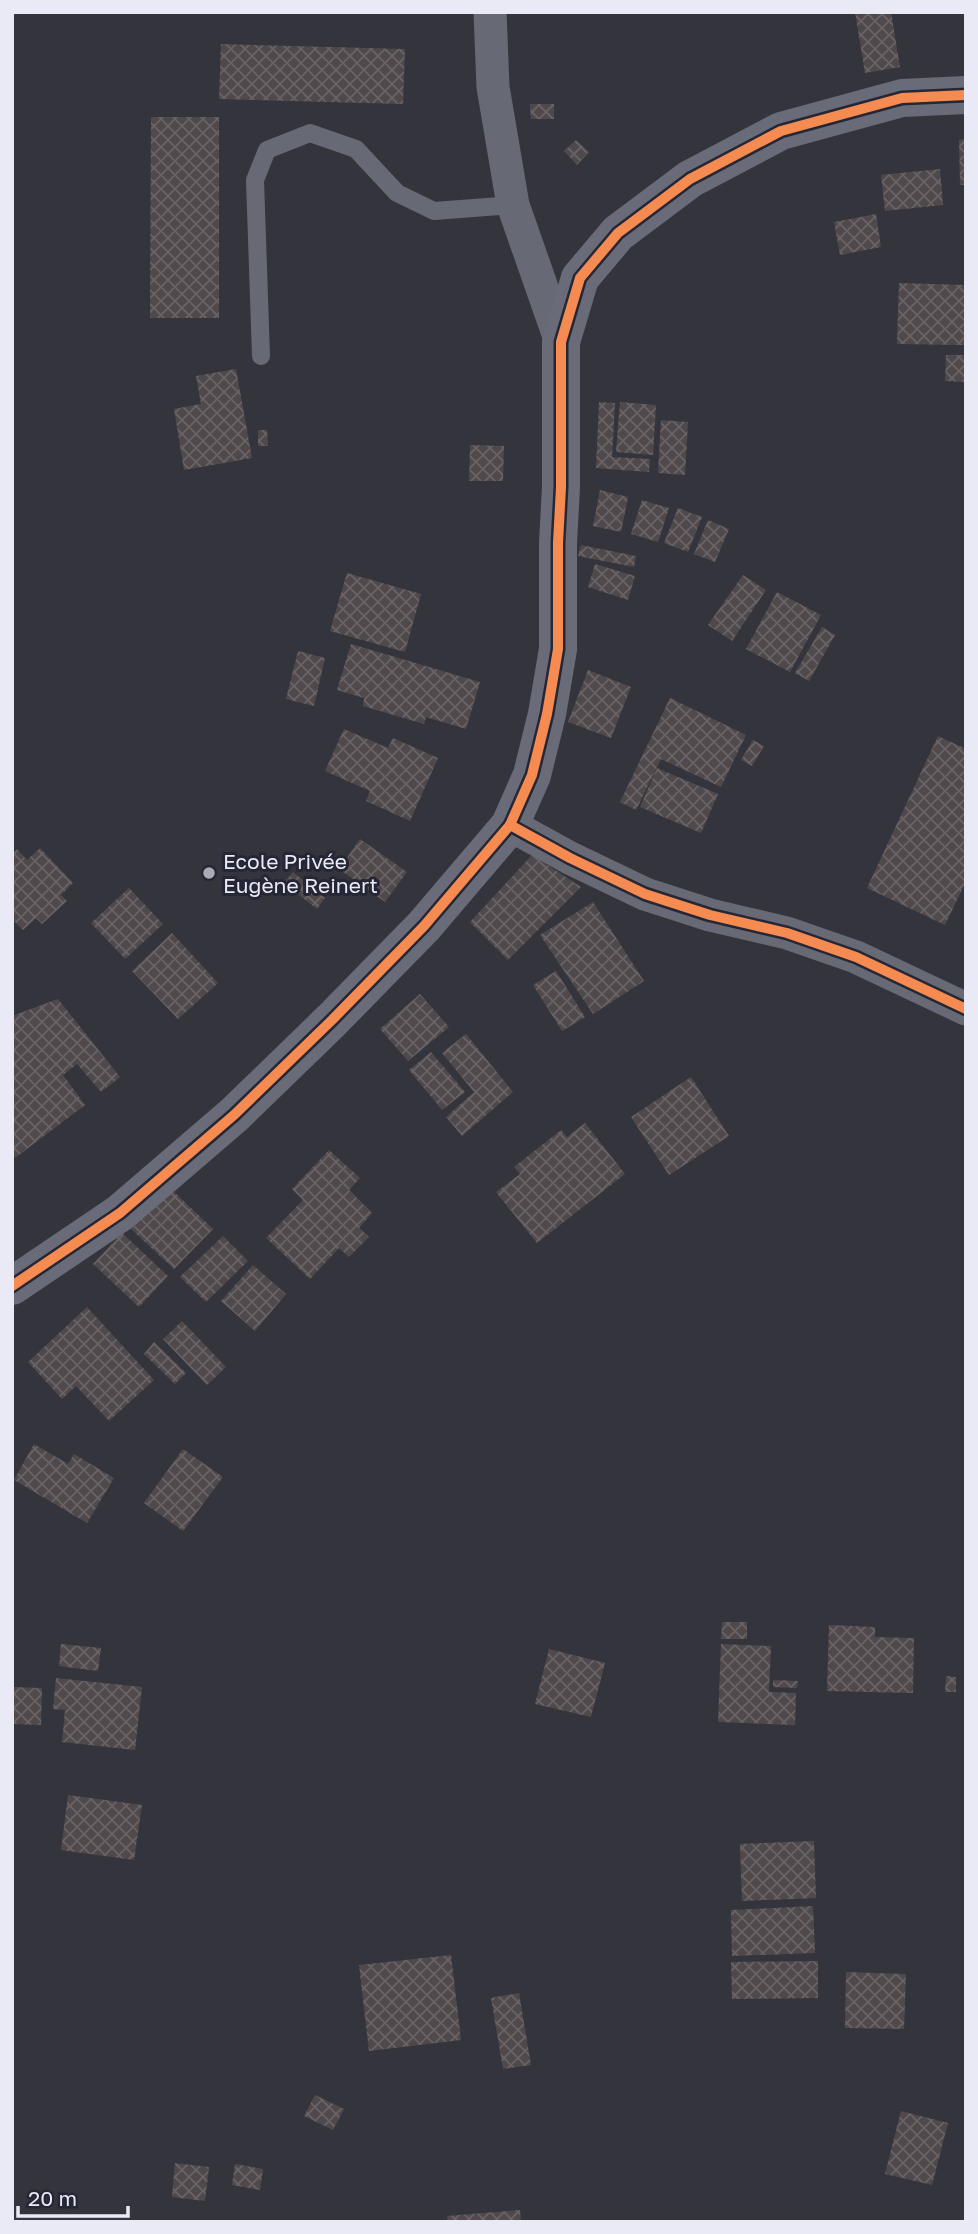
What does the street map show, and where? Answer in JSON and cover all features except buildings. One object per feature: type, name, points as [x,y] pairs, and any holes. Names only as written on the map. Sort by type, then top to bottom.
[{"type":"street","points":[[490,12],[493,87],[513,205],[561,342]]},
{"type":"street","points":[[12,1286],[120,1213],[234,1115],[424,926],[510,825],[532,775],[547,714],[558,649],[561,342],[580,278],[618,233],[690,179],[781,131],[902,98],[966,96]]},
{"type":"street","points":[[510,825],[645,894],[710,915],[787,933],[856,957],[966,1009]]},
{"type":"lane","points":[[261,356],[255,180],[267,150],[310,133],[356,149],[397,193],[434,211],[513,205]]},
{"type":"cycle path","points":[[12,1286],[120,1213],[234,1115],[424,926],[510,825],[532,775],[547,714],[558,649],[561,342],[580,278],[618,233],[690,179],[781,131],[902,98],[966,95]]},
{"type":"cycle path","points":[[510,825],[645,894],[710,915],[787,933],[856,957],[966,1009]]},
{"type":"place","name":"Ecole Privée Eugène Reinert","points":[[209,873]]}]
